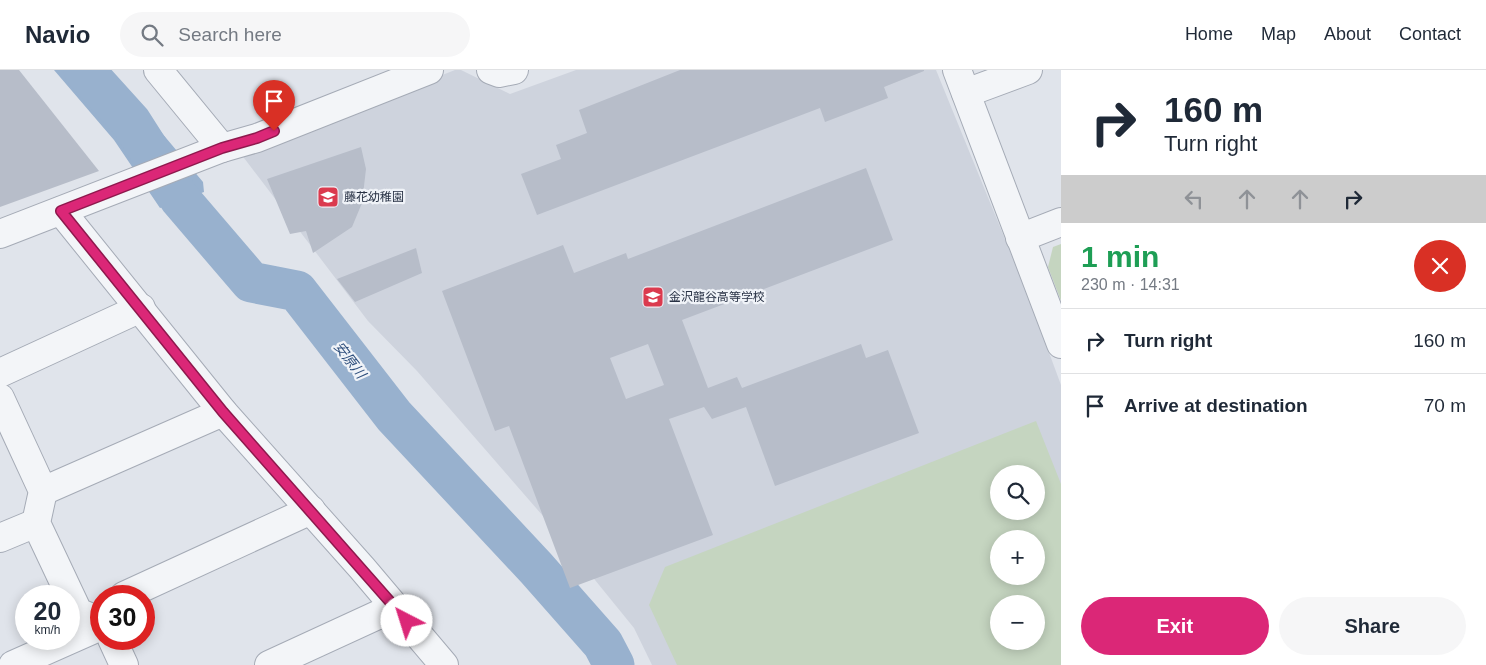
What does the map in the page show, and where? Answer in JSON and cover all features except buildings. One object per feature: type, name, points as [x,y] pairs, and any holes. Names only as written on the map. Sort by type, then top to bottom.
[{"type":"street","points":[[158,70],[214,151]]},
{"type":"street","points":[[0,234],[214,151],[257,138],[429,70]]},
{"type":"street","points":[[1028,70],[961,82],[1061,344]]},
{"type":"street","points":[[61,211],[223,412],[311,510],[444,665]]},
{"type":"street","points":[[1020,238],[1061,222]]},
{"type":"street","points":[[0,373],[141,308]]},
{"type":"street","points":[[0,399],[43,491],[36,522],[78,612],[90,616]]},
{"type":"street","points":[[43,491],[223,412]]},
{"type":"street","points":[[148,585],[311,510]]},
{"type":"street","points":[[0,538],[36,522]]},
{"type":"street","points":[[269,665],[395,607]]},
{"type":"street","points":[[13,665],[90,622]]},
{"type":"street","points":[[117,650],[124,665]]},
{"type":"shaded area","points":[[455,70],[461,70],[510,94],[576,70],[936,70],[1027,293],[1061,385],[1061,665],[652,665],[634,628],[543,516],[417,371],[368,321],[241,154]]},
{"type":"green space","points":[[1061,244],[1061,301],[1048,267],[1053,247]]},
{"type":"green space","points":[[1036,421],[1061,484],[1061,665],[677,665],[649,605],[665,567]]},
{"type":"water","points":[[54,70],[109,70],[203,182],[204,192],[160,208],[114,140]]},
{"type":"waterway","name":"安原川","points":[[84,70],[131,122],[180,199],[251,282],[297,291],[394,416],[536,568],[603,644],[614,665]]},
{"type":"place","name":"藤花幼稚園","points":[[328,197]]},
{"type":"place","name":"金沢龍谷高等学校","points":[[653,297]]},
{"type":"route","points":[[274,131],[222,148],[126,184],[61,211],[223,412],[407,621]]}]
